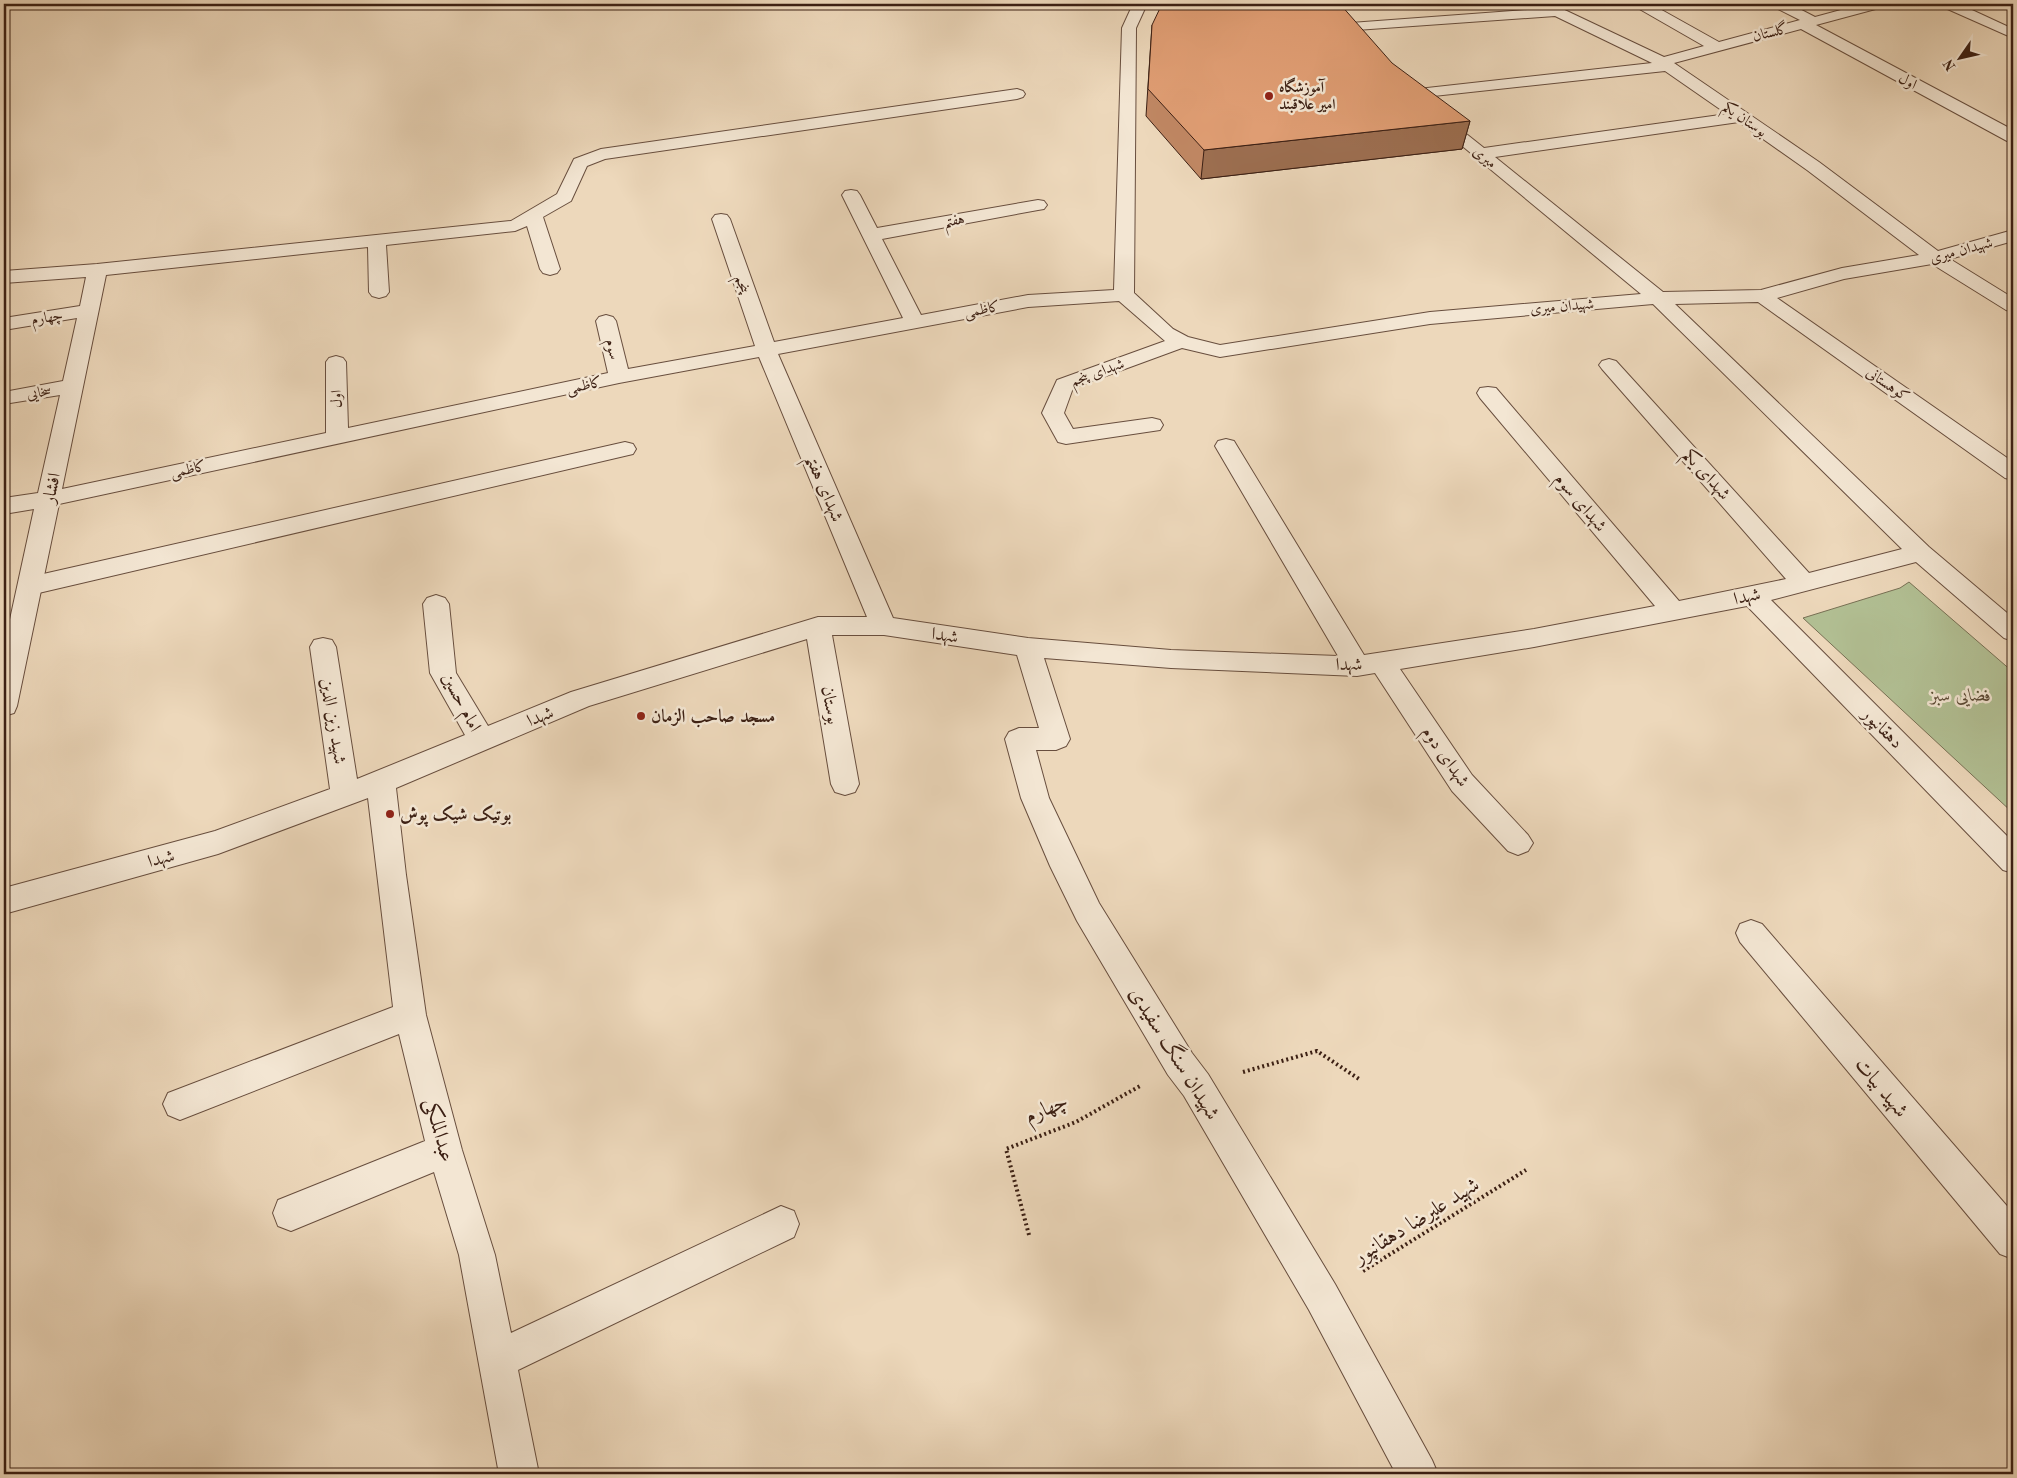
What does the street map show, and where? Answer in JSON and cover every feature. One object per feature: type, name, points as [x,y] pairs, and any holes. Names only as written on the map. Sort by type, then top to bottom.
[{"type":"street","points":[[1124,295],[1129,28],[1140,4]]},
{"type":"street","name":"بوستان یکم","points":[[1541,4],[1664,64],[1813,166],[1935,258],[2013,306]]},
{"type":"street","points":[[1641,4],[1716,46]]},
{"type":"street","name":"اول","points":[[1779,4],[1808,23],[2013,137]]},
{"type":"street","name":"گلستان","points":[[1406,94],[1664,64],[1716,46],[1878,4]]},
{"type":"street","points":[[1948,4],[2013,34]]},
{"type":"street","points":[[1355,41],[1337,22],[1556,12]]},
{"type":"street","name":"میری","points":[[1393,81],[1406,94],[1658,298]]},
{"type":"street","points":[[4,277],[98,270],[515,226],[565,197],[580,163],[601,154],[1017,94]]},
{"type":"street","points":[[1481,154],[1743,118]]},
{"type":"street","points":[[850,195],[915,323]]},
{"type":"street","name":"هفتم","points":[[871,235],[1038,205]]},
{"type":"street","points":[[533,215],[550,269]]},
{"type":"street","name":"پنجم","points":[[721,219],[766,350]]},
{"type":"street","name":"شهیدان میری","points":[[1124,295],[1166,333],[1181,342],[1220,351],[1430,318],[1658,298],[1762,296],[1842,274],[1935,258],[2013,235]]},
{"type":"street","points":[[377,241],[379,292]]},
{"type":"street","name":"افشار","points":[[4,706],[98,270]]},
{"type":"street","name":"کاظمی","points":[[4,506],[48,499],[619,377],[915,323],[1028,300],[1124,295]]},
{"type":"street","name":"کوهستانی","points":[[1762,296],[2013,473]]},
{"type":"street","points":[[1658,298],[1920,553],[2013,632]]},
{"type":"street","name":"چهارم","points":[[4,324],[89,310]]},
{"type":"street","name":"سوم","points":[[606,321],[619,377]]},
{"type":"street","name":"شهدای پنجم","points":[[1152,425],[1066,437],[1054,413],[1064,384],[1181,342]]},
{"type":"street","name":"شهدای هفتم","points":[[766,350],[884,626]]},
{"type":"street","name":"اول","points":[[336,362],[337,437]]},
{"type":"street","name":"شهدای یکم","points":[[1609,364],[1804,583]]},
{"type":"street","name":"سخایی","points":[[4,398],[74,386]]},
{"type":"street","name":"شهدای سوم","points":[[1488,393],[1674,611]]},
{"type":"street","points":[[1226,446],[1370,664]]},
{"type":"street","points":[[30,586],[625,449]]},
{"type":"street","name":"شهدا","points":[[4,901],[218,842],[381,782],[580,699],[818,626],[884,626],[1028,647],[1171,659],[1370,664],[1534,638],[1752,596],[1920,553]]},
{"type":"street","name":"دهقانپور","points":[[1752,596],[2013,861]]},
{"type":"street","name":"امام حسین","points":[[436,604],[444,672],[482,740]]},
{"type":"street","name":"بوستان","points":[[818,626],[845,784]]},
{"type":"street","name":"شهید زین الدین","points":[[323,647],[345,795]]},
{"type":"street","name":"شهیدان سنگ سفیدی","points":[[1028,647],[1056,739],[1019,739],[1035,798],[1088,912],[1322,1297],[1418,1474]]},
{"type":"street","name":"شهدای دوم","points":[[1370,664],[1462,783],[1518,843]]},
{"type":"street","name":"عبدالملکی","points":[[381,782],[390,874],[410,1015],[445,1150],[477,1255],[519,1474]]},
{"type":"street","name":"شهید بیات","points":[[1751,932],[2013,1241]]},
{"type":"street","points":[[180,1104],[410,1015]]},
{"type":"street","points":[[291,1213],[445,1150]]},
{"type":"street","points":[[497,1360],[781,1224]]},
{"type":"path","points":[[1188,1075],[1317,1051],[1359,1079]]},
{"type":"path","name":"چهارم","points":[[1029,1235],[1006,1150],[1188,1075]]},
{"type":"path","name":"شهید علیرضا دهقانپور","points":[[1322,1297],[1526,1170]]},
{"type":"green space","name":"فضایی سبز","points":[[1909,582],[2013,672],[2013,813],[1803,618],[1900,588]]},
{"type":"building","name":"آموزشگاه امیر علاقبند","points":[[1162,4],[1340,4],[1392,63],[1470,121],[1204,150],[1148,89],[1152,25]]},
{"type":"place","name":"آموزشگاه امیر علاقبند","points":[[1269,96]]},
{"type":"place","name":"مسجد صاحب الزمان","points":[[641,716]]},
{"type":"place","name":"بوتیک شیک پوش","points":[[390,814]]}]
